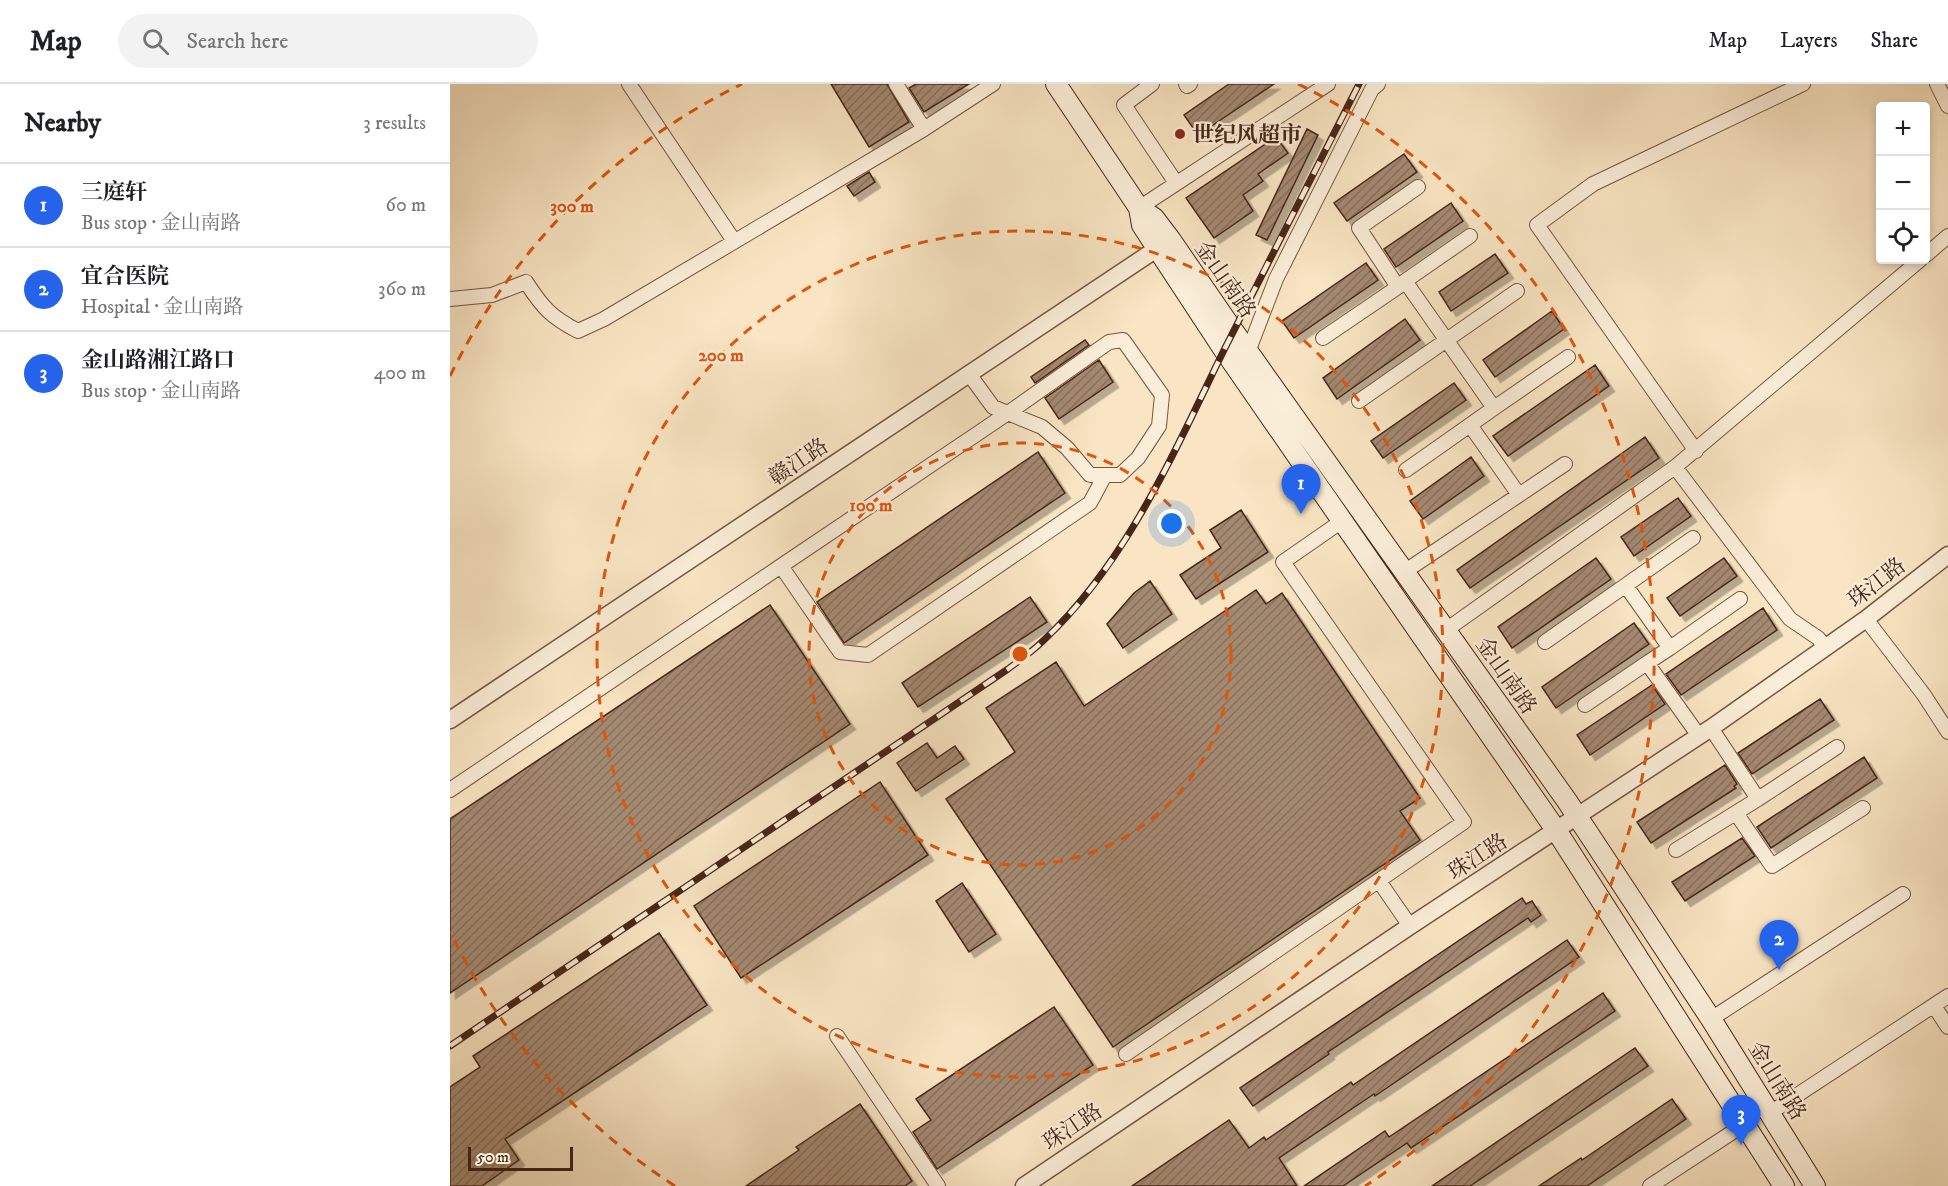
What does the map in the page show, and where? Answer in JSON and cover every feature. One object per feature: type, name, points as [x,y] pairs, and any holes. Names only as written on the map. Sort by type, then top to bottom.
[{"type":"main road","name":"金山南路","points":[[1056,84],[1139,208],[1142,225],[1163,244],[1248,352],[1577,816],[1712,1019],[1815,1186]]},
{"type":"main road","name":"金山南路","points":[[1163,244],[1224,351],[1556,830],[1784,1186]]},
{"type":"main road","points":[[1687,1034],[1712,1019]]},
{"type":"street","points":[[629,84],[734,241]]},
{"type":"street","points":[[896,84],[924,129]]},
{"type":"street","points":[[450,299],[492,295],[526,282],[555,319],[578,331],[604,319],[924,129],[993,84]]},
{"type":"street","points":[[1152,84],[1124,105],[1176,183]]},
{"type":"street","points":[[1186,84],[1187,86],[1190,84]]},
{"type":"street","points":[[1139,208],[1329,84]]},
{"type":"street","points":[[1248,352],[1276,279],[1372,89],[1378,84]]},
{"type":"street","points":[[1696,451],[1537,225],[1593,184],[1803,84]]},
{"type":"street","points":[[1937,84],[1948,106]]},
{"type":"street","points":[[1418,188],[1359,228],[1446,340],[1494,408]]},
{"type":"street","points":[[1323,338],[1470,236]]},
{"type":"street","points":[[1930,252],[1948,236]]},
{"type":"street","name":"赣江路","points":[[450,720],[1163,244]]},
{"type":"street","points":[[1446,630],[1696,451],[1915,264]]},
{"type":"street","points":[[1359,401],[1517,291]]},
{"type":"street","points":[[450,790],[1008,413],[1108,342],[1124,340],[1162,395],[1159,426],[1138,458],[1120,475],[1090,475],[1067,448],[1042,427],[1008,413],[993,407],[969,374]]},
{"type":"street","points":[[1406,470],[1568,357]]},
{"type":"street","points":[[1470,425],[1519,495]]},
{"type":"street","points":[[1404,572],[1566,464]]},
{"type":"street","points":[[1675,467],[1790,619],[1818,638],[1826,648]]},
{"type":"street","points":[[781,566],[840,652],[868,655],[1090,503],[1105,475]]},
{"type":"street","points":[[1126,1054],[1464,822],[1283,562],[1342,521]]},
{"type":"street","points":[[1545,642],[1693,538]]},
{"type":"street","name":"珠江路","points":[[1024,1186],[1410,926],[1705,732],[1866,619],[1948,555]]},
{"type":"street","points":[[1626,586],[1670,648]]},
{"type":"street","points":[[1585,705],[1740,599]]},
{"type":"street","points":[[1866,619],[1924,695],[1948,732]]},
{"type":"street","points":[[1647,663],[1758,799]]},
{"type":"street","points":[[1676,850],[1837,747]]},
{"type":"street","points":[[1736,813],[1772,866],[1863,808]]},
{"type":"street","points":[[1378,881],[1410,926]]},
{"type":"street","points":[[1712,1019],[1903,894]]},
{"type":"street","points":[[1770,1113],[1948,996]]},
{"type":"street","points":[[1934,1005],[1948,1027]]},
{"type":"street","points":[[837,1036],[938,1186]]},
{"type":"street","points":[[1650,1186],[1745,1124]]},
{"type":"building","points":[[831,84],[887,84],[909,122],[869,147]]},
{"type":"building","points":[[916,84],[969,84],[924,112],[909,88]]},
{"type":"building","points":[[1229,84],[1274,84],[1198,135],[1184,115]]},
{"type":"building","points":[[1307,129],[1318,135],[1267,240],[1256,235]]},
{"type":"building","points":[[1276,137],[1288,153],[1258,174],[1263,181],[1243,195],[1253,211],[1214,238],[1186,198]]},
{"type":"building","points":[[1404,154],[1417,172],[1347,221],[1334,203]]},
{"type":"building","points":[[869,172],[875,182],[854,196],[847,186]]},
{"type":"building","points":[[1451,203],[1463,221],[1396,267],[1384,249]]},
{"type":"building","points":[[1495,254],[1508,273],[1451,311],[1439,292]]},
{"type":"building","points":[[1366,263],[1378,280],[1294,338],[1282,321]]},
{"type":"building","points":[[1552,311],[1564,329],[1495,377],[1483,360]]},
{"type":"building","points":[[1405,319],[1420,340],[1337,399],[1323,378]]},
{"type":"building","points":[[1085,340],[1089,345],[1035,383],[1031,377]]},
{"type":"building","points":[[1099,360],[1113,382],[1059,419],[1045,398]]},
{"type":"building","points":[[1595,365],[1609,386],[1508,456],[1493,436]]},
{"type":"building","points":[[1454,383],[1466,400],[1383,458],[1371,441]]},
{"type":"building","points":[[1645,437],[1659,458],[1470,588],[1457,570]]},
{"type":"building","points":[[1038,452],[1065,493],[844,643],[817,602]]},
{"type":"building","points":[[1471,457],[1484,476],[1423,519],[1410,501]]},
{"type":"building","points":[[1678,498],[1691,516],[1634,556],[1621,537]]},
{"type":"building","points":[[1241,510],[1268,552],[1196,599],[1180,575],[1221,548],[1210,530]]},
{"type":"building","points":[[1596,558],[1611,579],[1512,648],[1498,627]]},
{"type":"building","points":[[1724,558],[1737,576],[1680,616],[1667,598]]},
{"type":"building","points":[[1150,581],[1172,614],[1123,648],[1107,624],[1134,593]]},
{"type":"building","points":[[1256,590],[1266,604],[1282,593],[1420,798],[1400,811],[1420,840],[1113,1047],[946,799],[1015,752],[986,708],[1056,662],[1084,706]]},
{"type":"building","points":[[1030,597],[1047,622],[918,707],[902,683]]},
{"type":"building","points":[[770,605],[850,724],[450,993],[450,819]]},
{"type":"building","points":[[1763,608],[1777,630],[1681,695],[1666,674]]},
{"type":"building","points":[[1634,623],[1649,644],[1556,708],[1542,687]]},
{"type":"building","points":[[1652,685],[1665,704],[1590,755],[1577,735]]},
{"type":"building","points":[[1820,699],[1834,720],[1752,774],[1738,753]]},
{"type":"building","points":[[927,743],[937,758],[955,746],[964,759],[916,791],[897,763]]},
{"type":"building","points":[[1864,757],[1877,778],[1771,848],[1757,827]]},
{"type":"building","points":[[1725,765],[1737,784],[1734,786],[1736,788],[1651,843],[1637,822]]},
{"type":"building","points":[[880,782],[928,855],[741,978],[694,906]]},
{"type":"building","points":[[1742,838],[1755,856],[1685,901],[1672,882]]},
{"type":"building","points":[[962,883],[996,934],[969,952],[936,901]]},
{"type":"building","points":[[1522,898],[1526,904],[1532,901],[1541,915],[1531,922],[1528,918],[1328,1052],[1329,1054],[1253,1106],[1240,1088]]},
{"type":"building","points":[[659,933],[707,1005],[505,1139],[519,1160],[482,1186],[450,1186],[450,1087],[480,1067],[473,1056]]},
{"type":"building","points":[[1567,940],[1579,957],[1375,1096],[1374,1094],[1279,1158],[1297,1186],[1132,1186],[1229,1120],[1249,1148],[1264,1137],[1266,1140],[1351,1082],[1353,1085]]},
{"type":"building","points":[[1603,993],[1615,1011],[1411,1148],[1407,1143],[1343,1186],[1304,1186],[1385,1131],[1389,1137]]},
{"type":"building","points":[[1054,1007],[1093,1065],[937,1169],[913,1132],[931,1120],[916,1099]]},
{"type":"building","points":[[1635,1048],[1648,1066],[1470,1186],[1432,1186]]},
{"type":"building","points":[[1672,1099],[1686,1119],[1587,1186],[1539,1186],[1581,1158],[1582,1160]]},
{"type":"building","points":[[860,1104],[912,1181],[905,1186],[746,1186],[799,1150],[796,1147]]},
{"type":"railway","points":[[450,1046],[1008,669],[1040,644],[1074,609],[1101,575],[1147,503],[1359,84]]},
{"type":"place","name":"世纪风超市","points":[[1180,134]]},
{"type":"place","name":"三庭轩","points":[[1301,514]]},
{"type":"place","name":"宜合医院","points":[[1779,970]]},
{"type":"place","name":"金山路湘江路口","points":[[1741,1145]]}]
